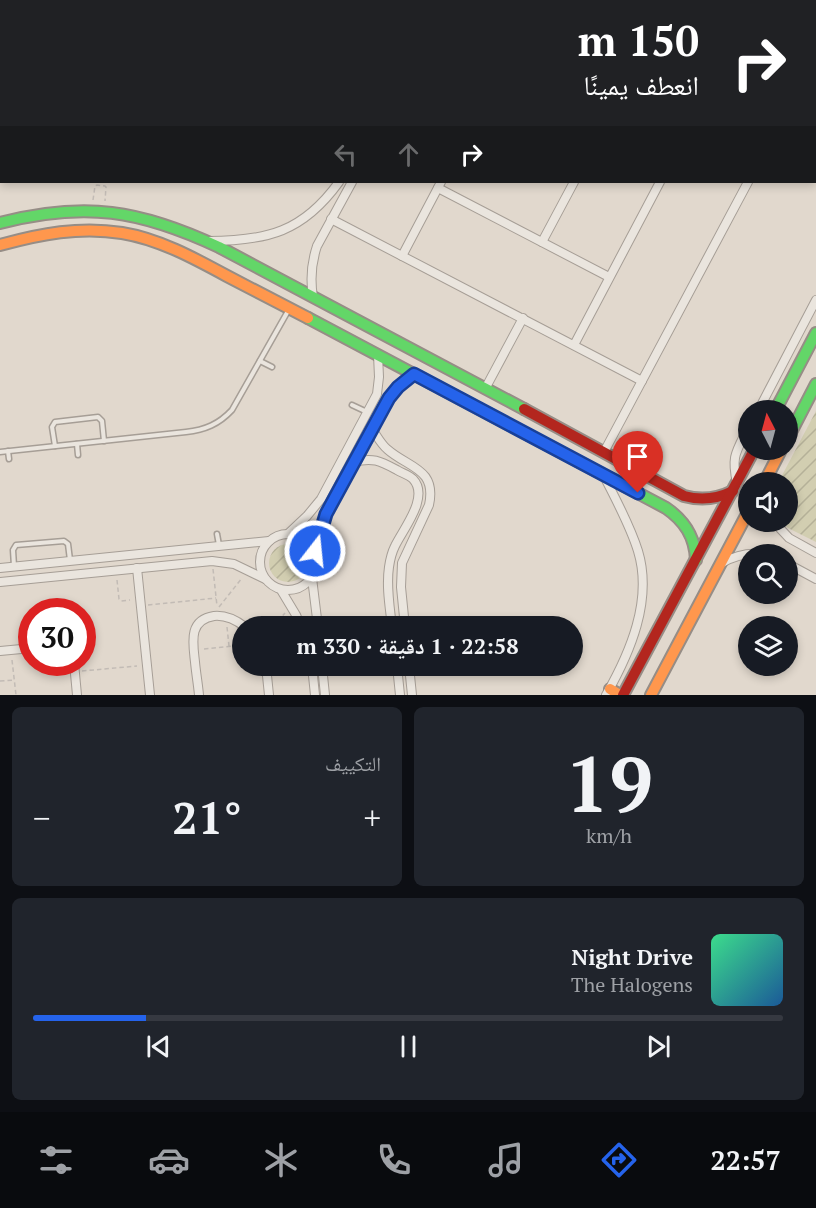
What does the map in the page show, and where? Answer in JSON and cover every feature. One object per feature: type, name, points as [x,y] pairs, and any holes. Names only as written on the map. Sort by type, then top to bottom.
[{"type":"street","points":[[207,241],[250,239],[280,231],[308,216],[338,183]]},
{"type":"street","points":[[313,297],[311,280],[317,246],[351,183]]},
{"type":"street","points":[[542,242],[573,183]]},
{"type":"street","points":[[574,345],[659,183]]},
{"type":"street","points":[[604,452],[747,183]]},
{"type":"street","points":[[402,256],[440,185],[609,277]]},
{"type":"street","points":[[0,223],[51,212],[92,210],[143,217],[176,227],[207,241],[485,388],[684,496],[705,500],[720,497],[735,487]]},
{"type":"street","points":[[139,236],[143,217]]},
{"type":"street","points":[[332,219],[642,381]]},
{"type":"street","points":[[0,245],[22,238],[69,231],[104,231],[139,236],[188,255],[674,512],[693,537],[696,560]]},
{"type":"street","points":[[764,400],[816,300]]},
{"type":"street","points":[[485,388],[523,318]]},
{"type":"street","points":[[781,400],[816,333]]},
{"type":"street","points":[[266,579],[262,573],[260,559],[264,546],[275,537],[289,533],[321,499],[376,394],[379,377],[378,355]]},
{"type":"street","points":[[439,388],[450,370]]},
{"type":"street","points":[[0,582],[212,561],[226,562],[249,570],[281,590],[298,589],[312,578],[317,565],[315,551],[326,514],[354,462],[393,392],[414,374]]},
{"type":"street","points":[[798,417],[816,384]]},
{"type":"street","points":[[372,429],[387,449],[422,472],[430,487],[429,505],[402,563],[401,587],[404,616]]},
{"type":"street","points":[[735,487],[734,461],[738,448]]},
{"type":"street","points":[[354,462],[375,460],[393,468],[412,478],[419,492],[419,500],[395,546],[388,569],[392,616]]},
{"type":"street","points":[[604,476],[639,553],[642,579],[642,603],[636,631],[624,662],[608,692],[622,695],[749,460]]},
{"type":"street","points":[[655,502],[665,485]]},
{"type":"street","points":[[651,695],[738,531]]},
{"type":"street","points":[[783,532],[789,538],[816,553]]},
{"type":"street","points":[[289,533],[302,537],[315,551]]},
{"type":"street","points":[[0,568],[269,541]]},
{"type":"street","points":[[168,551],[170,565]]},
{"type":"street","points":[[720,564],[738,556]]},
{"type":"street","points":[[137,568],[150,695]]},
{"type":"street","points":[[798,569],[816,579]]},
{"type":"street","points":[[312,578],[317,616]]},
{"type":"street","points":[[281,590],[296,616]]},
{"type":"street","points":[[199,695],[194,631],[200,622],[212,616],[232,620]]},
{"type":"street","points":[[0,651],[18,649]]},
{"type":"street","points":[[75,676],[77,695]]},
{"type":"street","points":[[267,676],[269,695]]},
{"type":"street","points":[[313,676],[315,695]]},
{"type":"street","points":[[323,676],[325,695]]},
{"type":"street","points":[[398,676],[400,695]]},
{"type":"street","points":[[410,676],[412,695]]},
{"type":"lane","points":[[0,452],[203,430],[210,427],[232,410],[289,308]]},
{"type":"lane","points":[[260,361],[272,367]]},
{"type":"lane","points":[[352,405],[367,412]]},
{"type":"lane","points":[[55,446],[52,427],[55,422],[98,417],[102,421],[104,441]]},
{"type":"lane","points":[[77,444],[78,455]]},
{"type":"lane","points":[[8,451],[9,459]]},
{"type":"lane","points":[[217,534],[219,546]]},
{"type":"lane","points":[[15,567],[13,550],[16,545],[64,541],[68,544],[70,561]]},
{"type":"path","points":[[92,210],[95,186],[101,185],[106,187],[104,211]]},
{"type":"path","points":[[212,561],[217,610],[249,570]]},
{"type":"path","points":[[116,570],[121,601],[140,603],[216,598]]},
{"type":"path","points":[[282,616],[291,606]]},
{"type":"path","points":[[194,650],[230,647],[225,617]]},
{"type":"path","points":[[11,650],[16,695]]},
{"type":"path","points":[[96,666],[147,665]]},
{"type":"path","points":[[0,681],[14,680]]},
{"type":"shaded area","points":[[816,411],[816,542],[796,532],[798,532],[798,472],[784,472],[790,460],[798,460],[798,445]]},
{"type":"shaded area","points":[[288,544],[302,549],[307,563],[302,577],[288,582],[274,577],[269,563],[274,549]]},
{"type":"traffic: fast","points":[[0,223],[59,212],[86,211],[137,217],[190,234],[219,247],[524,409]]},
{"type":"traffic: fast","points":[[308,318],[666,508],[679,518],[688,530],[694,544],[696,560]]},
{"type":"traffic: fast","points":[[781,400],[816,333]]},
{"type":"traffic: fast","points":[[798,419],[816,384]]},
{"type":"traffic: slow","points":[[0,245],[75,231],[106,231],[136,236],[163,244],[189,256],[308,318]]},
{"type":"traffic: slow","points":[[770,472],[776,460]]},
{"type":"traffic: slow","points":[[651,695],[738,531]]},
{"type":"traffic: slow","points":[[610,689],[620,695]]},
{"type":"traffic: jam","points":[[524,409],[684,496],[709,498],[733,491]]},
{"type":"traffic: jam","points":[[623,695],[749,460]]},
{"type":"route","points":[[315,551],[326,514],[389,398],[414,374],[638,493]]}]
